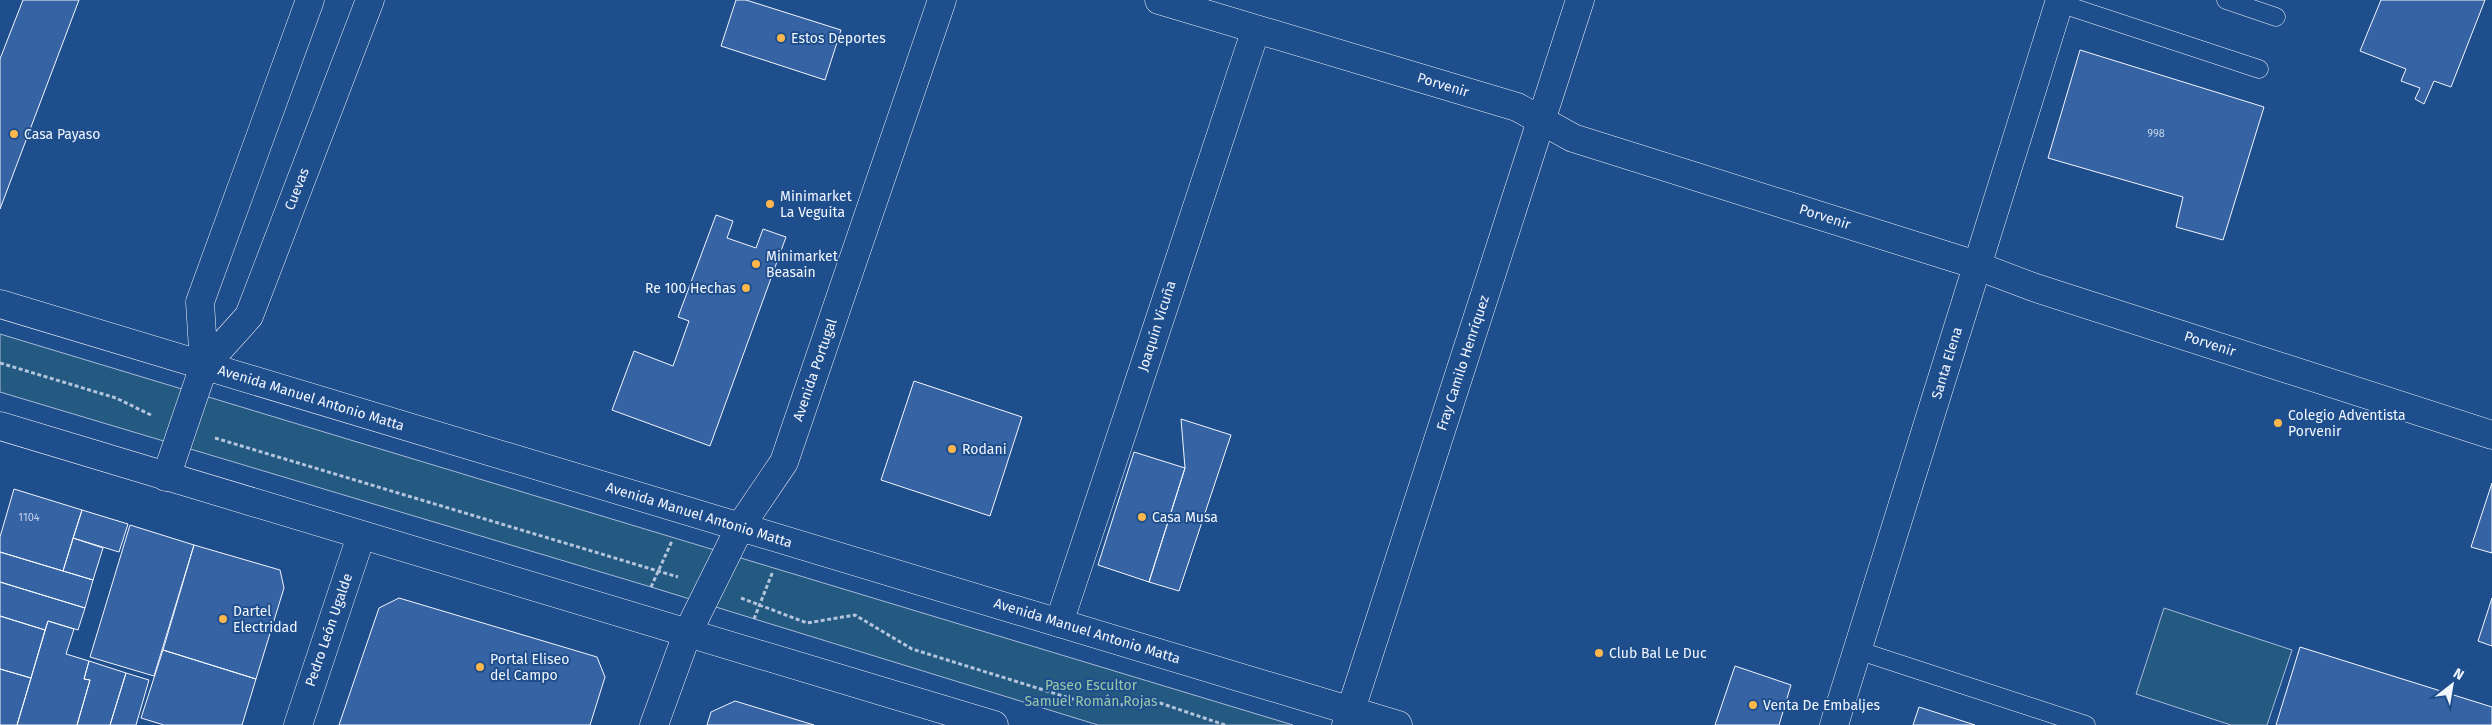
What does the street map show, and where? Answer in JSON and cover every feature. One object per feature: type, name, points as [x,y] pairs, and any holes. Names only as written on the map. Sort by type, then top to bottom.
[{"type":"street","name":"Cuevas","points":[[204,366],[200,302],[310,0]]},
{"type":"street","name":"Cuevas","points":[[166,476],[204,366],[249,316],[370,0]]},
{"type":"street","name":"Avenida Portugal","points":[[654,725],[687,634],[710,586],[740,527],[784,462],[942,0]]},
{"type":"street","name":"Porvenir","points":[[1159,0],[1517,107],[1573,138],[2492,435]]},
{"type":"street","name":"Fray Camilo Henríquez","points":[[1349,718],[1580,0]]},
{"type":"street","name":"Santa Elena","points":[[1834,725],[2060,1]]},
{"type":"street","name":"Joaquín Vicuña","points":[[1059,623],[1256,29]]},
{"type":"street","name":"Avenida Manuel Antonio Matta","points":[[0,304],[1059,623],[1349,718],[1398,725]]},
{"type":"street","points":[[0,426],[992,725]]},
{"type":"street","name":"Pedro León Ugalde","points":[[298,725],[361,536]]},
{"type":"lane","points":[[2226,0],[2276,17]]},
{"type":"lane","points":[[2060,1],[2259,69]]},
{"type":"lane","points":[[1857,650],[2086,725]]},
{"type":"path","points":[[0,363],[116,398],[181,430],[710,586],[807,623],[855,615],[912,649],[1095,706],[1160,703],[1225,725]]},
{"type":"path","points":[[636,618],[688,512]]},
{"type":"path","points":[[742,650],[785,541]]},
{"type":"green space","name":"Paseo Escultor Samuel Román Rojas","points":[[0,334],[1293,725],[1098,725],[651,587],[0,392]]},
{"type":"green space","points":[[2164,608],[2292,650],[2267,725],[2231,725],[2136,694]]},
{"type":"building","name":"Casa Payaso","points":[[23,0],[79,0],[0,209],[0,59]]},
{"type":"building","name":"Estos Deportes","points":[[736,0],[746,0],[841,30],[825,80],[721,46]]},
{"type":"building","points":[[2381,0],[2485,0],[2451,87],[2434,81],[2424,104],[2415,99],[2420,88],[2401,81],[2406,69],[2360,51]]},
{"type":"building","points":[[2080,50],[2264,107],[2223,240],[2176,227],[2183,197],[2048,158]]},
{"type":"building","points":[[716,215],[733,221],[727,238],[756,248],[763,229],[786,237],[710,446],[612,410],[634,351],[673,366],[689,321],[678,317]]},
{"type":"building","name":"Rodani","points":[[914,381],[1022,417],[990,516],[881,480]]},
{"type":"building","points":[[1181,419],[1231,435],[1179,591],[1149,582],[1185,468]]},
{"type":"building","name":"Casa Musa","points":[[1134,452],[1185,468],[1149,582],[1098,565]]},
{"type":"building","points":[[2492,483],[2492,553],[2471,547]]},
{"type":"building","points":[[14,489],[82,510],[63,571],[0,552],[0,537]]},
{"type":"building","points":[[82,510],[128,524],[119,552],[73,538]]},
{"type":"building","points":[[130,525],[194,545],[154,676],[90,657]]},
{"type":"building","points":[[73,538],[103,548],[93,580],[63,571]]},
{"type":"building","name":"Dartel Electridad","points":[[194,545],[280,570],[284,588],[256,679],[163,650]]},
{"type":"building","points":[[0,552],[93,580],[85,608],[0,582]]},
{"type":"building","points":[[0,582],[85,608],[78,630],[48,621],[45,630],[0,616]]},
{"type":"building","name":"Portal Eliseo del Campo","points":[[399,598],[597,657],[605,677],[590,725],[339,725],[379,608]]},
{"type":"building","points":[[2492,598],[2492,646],[2478,641]]},
{"type":"building","points":[[0,616],[45,630],[31,678],[0,669]]},
{"type":"building","points":[[48,621],[74,629],[66,654],[89,661],[84,679],[90,680],[77,725],[17,725]]},
{"type":"building","points":[[2300,647],[2492,707],[2492,725],[2276,725]]},
{"type":"building","points":[[163,650],[256,679],[242,725],[164,725],[141,718]]},
{"type":"building","points":[[89,661],[126,673],[110,725],[77,725],[90,680],[84,679]]},
{"type":"building","name":"Venta De Embaljes","points":[[1735,666],[1791,685],[1779,725],[1715,725]]},
{"type":"building","points":[[0,669],[31,678],[17,725],[0,725]]},
{"type":"building","points":[[126,673],[149,680],[136,725],[110,725]]},
{"type":"building","points":[[735,701],[814,725],[707,725],[711,712]]},
{"type":"building","points":[[1919,707],[1975,725],[1913,725]]},
{"type":"place","name":"Estos Deportes","points":[[781,38]]},
{"type":"place","name":"Casa Payaso","points":[[14,134]]},
{"type":"place","name":"Minimarket La Veguita","points":[[770,204]]},
{"type":"place","name":"Minimarket Beasain","points":[[756,264]]},
{"type":"place","name":"Re 100 Hechas","points":[[746,288]]},
{"type":"place","name":"Colegio Adventista Porvenir","points":[[2278,423]]},
{"type":"place","name":"Rodani","points":[[952,449]]},
{"type":"place","name":"Casa Musa","points":[[1142,517]]},
{"type":"place","name":"Dartel Electridad","points":[[223,619]]},
{"type":"place","name":"Club Bal Le Duc","points":[[1599,653]]},
{"type":"place","name":"Portal Eliseo del Campo","points":[[480,667]]},
{"type":"place","name":"Venta De Embaljes","points":[[1753,705]]}]
